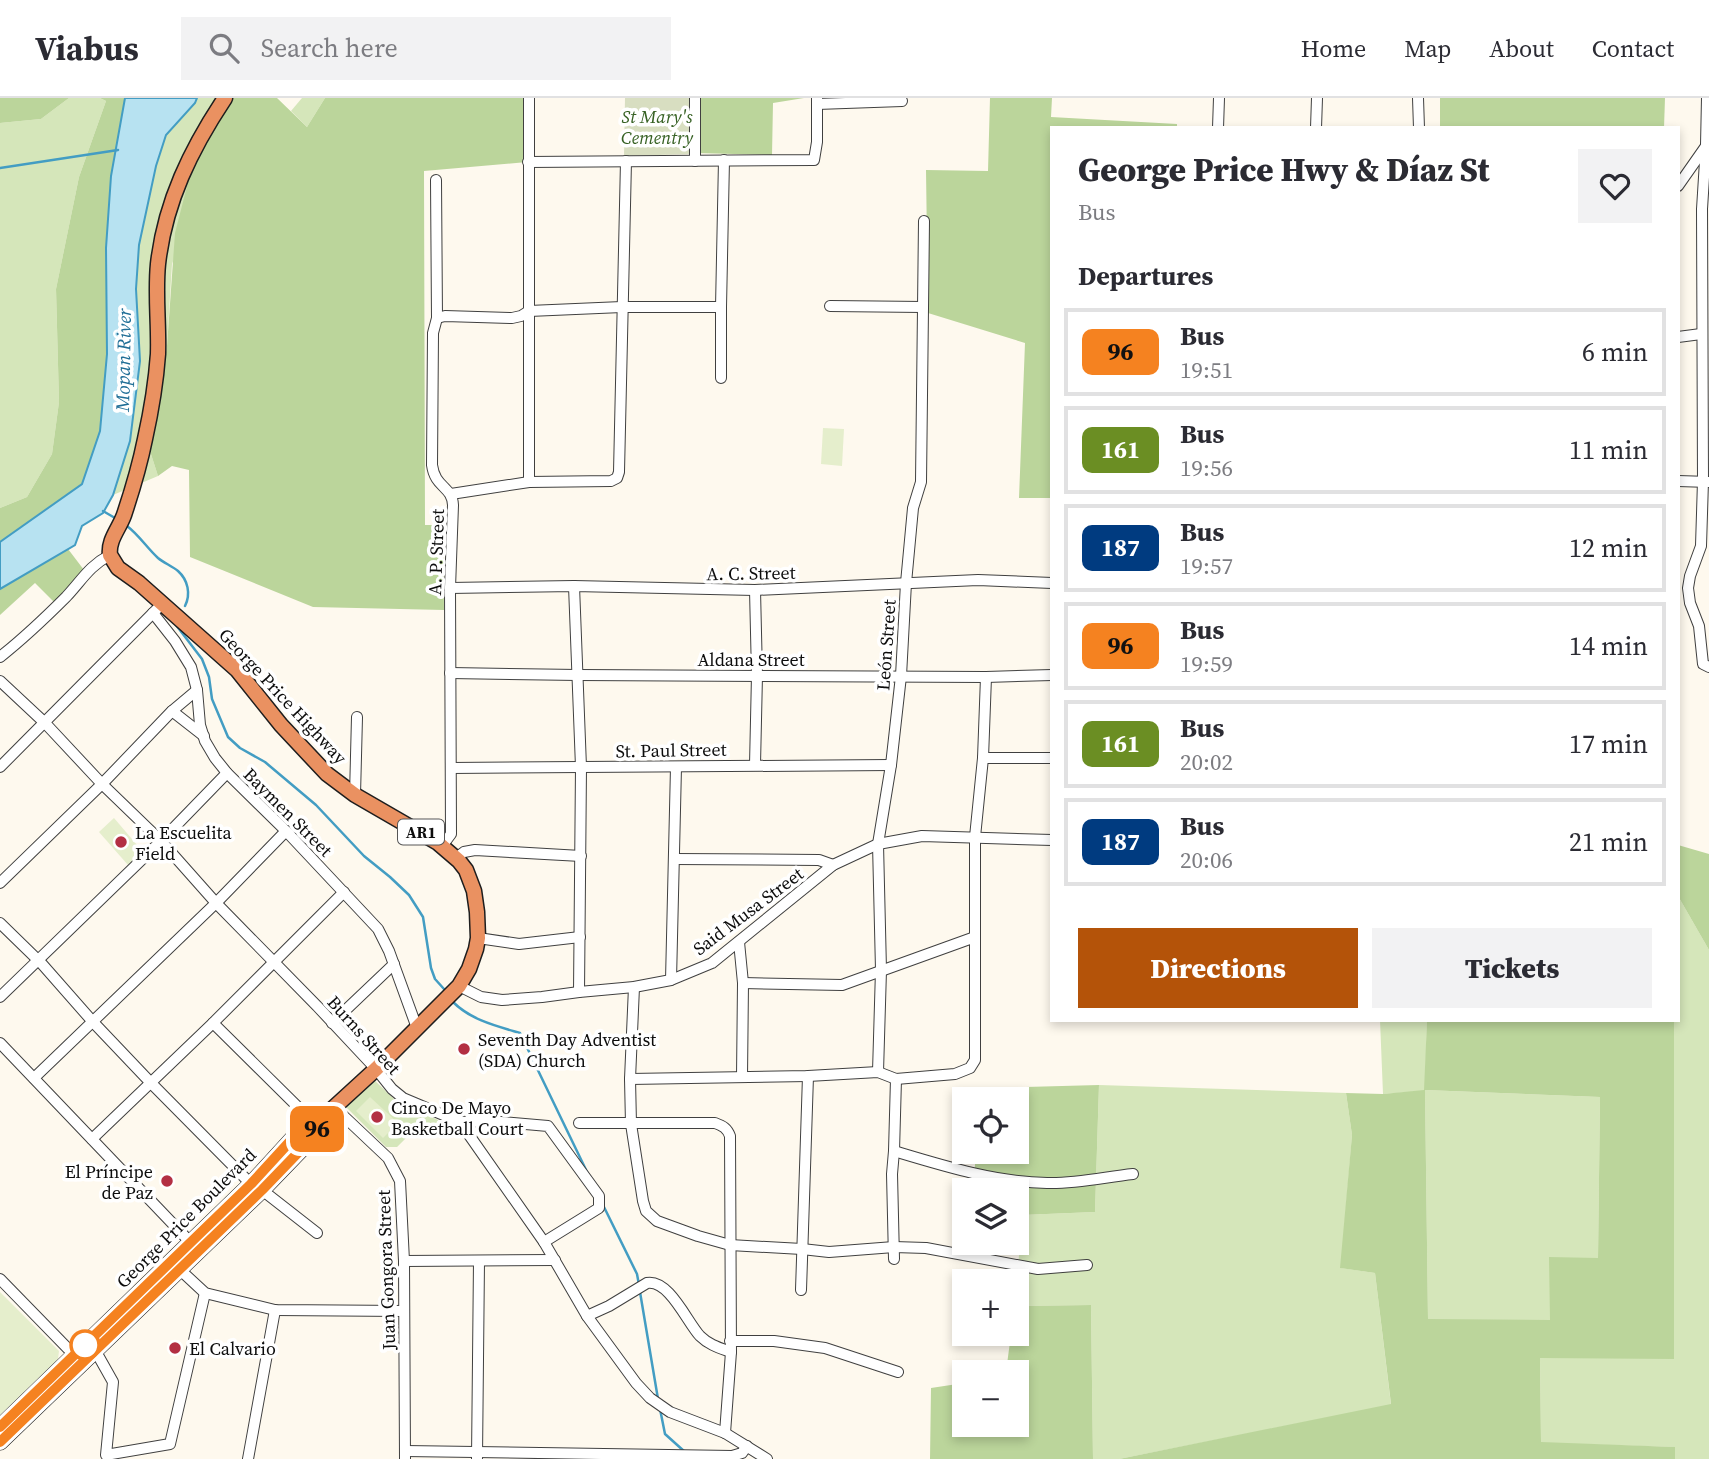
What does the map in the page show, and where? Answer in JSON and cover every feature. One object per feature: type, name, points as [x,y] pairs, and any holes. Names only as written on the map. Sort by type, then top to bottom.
[{"type":"highway","points":[[110,555],[111,541],[121,522],[146,438],[158,354],[158,267],[168,211],[183,172],[225,98]]},
{"type":"highway","name":"George Price Highway","points":[[110,555],[118,568],[139,583],[158,608],[237,670],[281,725],[327,774],[355,795],[442,846],[466,870],[474,891],[478,938],[469,969],[459,986],[376,1069],[317,1123]]},
{"type":"highway","name":"George Price Boulevard","points":[[0,1427],[92,1346],[256,1187],[306,1124],[317,1123]]},
{"type":"highway","name":"George Price Boulevard","points":[[0,1442],[78,1359]]},
{"type":"street","points":[[529,98],[529,482]]},
{"type":"street","points":[[695,98],[695,160]]},
{"type":"street","points":[[1218,126],[1219,98]]},
{"type":"street","points":[[1316,126],[1317,98]]},
{"type":"street","points":[[1418,98],[1419,126]]},
{"type":"street","points":[[1707,98],[1702,209],[1701,334],[1706,481],[1701,546],[1688,588],[1690,603],[1699,626],[1703,664],[1709,667]]},
{"type":"street","points":[[528,162],[814,160],[817,101],[902,102]]},
{"type":"street","points":[[1680,183],[1706,145]]},
{"type":"street","points":[[721,379],[724,160]]},
{"type":"street","points":[[451,494],[529,482],[611,481],[617,478],[626,161]]},
{"type":"street","name":"A. P. Street","points":[[436,180],[438,318],[433,333],[432,465],[436,479],[451,494],[453,505],[450,588],[450,834],[442,846]]},
{"type":"street","name":"León Street","points":[[878,1072],[881,970],[878,844],[891,765],[901,676],[913,508],[921,482],[924,221]]},
{"type":"street","points":[[830,306],[923,307]]},
{"type":"street","points":[[438,318],[512,318],[528,311],[622,307],[721,307]]},
{"type":"street","points":[[1680,337],[1701,334]]},
{"type":"street","points":[[1680,481],[1706,481]]},
{"type":"street","points":[[0,657],[36,627],[93,565],[110,555]]},
{"type":"street","name":"A. C. Street","points":[[450,588],[574,586],[755,590],[978,580],[1050,583]]},
{"type":"street","points":[[574,586],[581,767],[579,992]]},
{"type":"street","points":[[755,590],[755,765]]},
{"type":"street","points":[[0,767],[158,608]]},
{"type":"street","name":"Baymen Street","points":[[158,608],[194,675],[198,714],[210,750],[227,774],[286,831],[378,929],[417,1027]]},
{"type":"street","name":"Aldana Street","points":[[450,673],[986,677],[1050,675]]},
{"type":"street","points":[[630,1079],[878,1072],[896,1079],[955,1074],[970,1068],[975,1060],[975,837],[983,758],[986,677]]},
{"type":"street","name":"Burns Street","points":[[0,681],[161,841],[392,1089],[403,1098],[460,1122]]},
{"type":"street","points":[[0,883],[172,712],[197,691]]},
{"type":"street","points":[[172,712],[204,736]]},
{"type":"street","points":[[355,795],[357,717]]},
{"type":"street","points":[[983,758],[1050,758]]},
{"type":"street","name":"St. Paul Street","points":[[450,768],[891,765]]},
{"type":"street","points":[[671,980],[676,767]]},
{"type":"street","points":[[0,997],[227,774]]},
{"type":"street","points":[[34,1079],[216,903],[286,831]]},
{"type":"street","name":"Said Musa Street","points":[[459,986],[481,997],[502,1000],[634,987],[671,980],[712,963],[833,865],[878,844],[922,836],[1050,840]]},
{"type":"street","points":[[456,858],[464,852],[475,850],[581,856]]},
{"type":"street","points":[[674,859],[819,860],[833,865]]},
{"type":"street","points":[[92,1139],[275,963],[344,892]]},
{"type":"street","points":[[0,922],[151,1083],[256,1187],[317,1233]]},
{"type":"street","points":[[478,938],[519,944],[580,937]]},
{"type":"street","points":[[743,983],[842,985],[975,937]]},
{"type":"street","points":[[739,942],[743,983],[742,1077]]},
{"type":"street","points":[[332,1023],[394,964]]},
{"type":"street","points":[[634,987],[631,1124],[643,1201],[646,1211],[657,1221],[730,1245],[829,1252],[894,1247],[926,1248],[1038,1269],[1087,1265]]},
{"type":"street","points":[[213,1023],[317,1123]]},
{"type":"street","points":[[0,1043],[195,1246]]},
{"type":"street","points":[[801,1290],[808,1076]]},
{"type":"street","points":[[894,1258],[892,1174],[896,1079]]},
{"type":"street","name":"Juan Gongora Street","points":[[334,1107],[388,1158],[400,1181],[404,1261],[405,1455]]},
{"type":"street","points":[[460,1122],[490,1121],[548,1126],[598,1196],[599,1208],[544,1242]]},
{"type":"street","points":[[460,1122],[544,1242],[587,1315],[636,1382],[660,1406],[726,1433],[767,1459]]},
{"type":"street","points":[[579,1123],[715,1123],[728,1130],[731,1352],[726,1433]]},
{"type":"street","points":[[894,1152],[965,1171],[1024,1181],[1068,1182],[1133,1174]]},
{"type":"street","points":[[404,1261],[555,1260]]},
{"type":"street","points":[[477,1456],[479,1261]]},
{"type":"street","points":[[175,1265],[205,1293],[275,1310],[404,1311]]},
{"type":"street","points":[[0,1279],[78,1359]]},
{"type":"street","points":[[587,1315],[647,1283],[654,1282],[681,1308],[699,1335],[707,1342],[731,1352]]},
{"type":"street","points":[[92,1346],[113,1382],[106,1455],[170,1444],[205,1293]]},
{"type":"street","points":[[248,1459],[275,1310]]},
{"type":"street","points":[[730,1341],[774,1341],[825,1348],[898,1372]]},
{"type":"street","points":[[405,1455],[618,1457],[732,1456],[753,1452]]},
{"type":"green space","points":[[0,98],[69,98],[41,119],[0,123]]},
{"type":"green space","points":[[69,98],[100,98],[106,101],[79,177],[56,289],[59,402],[52,454],[27,497],[0,508],[0,123],[41,119]]},
{"type":"green space","points":[[100,98],[125,98],[111,176],[106,248],[107,354],[101,431],[82,484],[0,542],[0,508],[27,497],[52,454],[59,402],[56,289],[79,177],[106,101]]},
{"type":"green space","points":[[197,98],[230,98],[172,264],[167,346],[150,451],[158,476],[113,495],[130,441],[134,404],[139,245],[156,166],[166,135]]},
{"type":"green space","points":[[230,98],[277,98],[307,127],[325,98],[526,98],[527,162],[424,171],[425,525],[443,525],[444,610],[313,607],[190,557],[189,470],[172,466],[158,476],[150,451],[167,346],[175,233],[193,163]]},
{"type":"green space","points":[[302,98],[325,98],[307,127],[291,111]]},
{"type":"green space","name":"St Mary's Cementry","points":[[625,98],[693,98],[692,154],[624,156]]},
{"type":"green space","points":[[697,98],[804,98],[773,103],[772,155],[695,153]]},
{"type":"green space","points":[[990,98],[1052,98],[1051,117],[1177,124],[1050,126],[1050,498],[1019,498],[1025,343],[928,313],[926,170],[988,171]]},
{"type":"green space","points":[[1440,98],[1665,98],[1664,126],[1440,126]]},
{"type":"green space","points":[[823,428],[844,429],[842,466],[821,464]]},
{"type":"green space","points":[[68,549],[84,570],[55,603],[35,583],[0,615],[0,589]]},
{"type":"green space","name":"La Escuelita Field","points":[[114,818],[143,852],[128,865],[99,832]]},
{"type":"green space","points":[[1680,846],[1709,854],[1709,950],[1680,899]]},
{"type":"green space","points":[[1680,899],[1709,950],[1709,1459],[1675,1459],[1674,1447],[1541,1443],[1540,1358],[1674,1358],[1674,1022],[1680,1022]]},
{"type":"green space","points":[[1380,1022],[1427,1022],[1425,1090],[1600,1097],[1598,1259],[1550,1320],[1428,1320],[1425,1091],[1383,1094]]},
{"type":"green space","points":[[1427,1022],[1674,1022],[1674,1359],[1540,1358],[1541,1442],[1675,1447],[1675,1459],[1119,1459],[1391,1404],[1375,1273],[1340,1268],[1352,1135],[1346,1093],[1383,1094],[1424,1090]],"holes":[[[1425,1090],[1600,1097],[1598,1258],[1549,1257],[1550,1320],[1428,1319]]]},
{"type":"green space","points":[[372,1078],[394,1099],[438,1120],[439,1137],[407,1137],[397,1147],[386,1147],[345,1106]]},
{"type":"green space","points":[[1099,1085],[1346,1093],[1352,1135],[1341,1268],[1375,1273],[1391,1405],[1119,1459],[1093,1459],[1091,1305],[1029,1306],[1029,1269],[1018,1269],[1019,1255],[1029,1255],[1029,1215],[1095,1212]]},
{"type":"green space","points":[[1099,1085],[1095,1212],[1029,1215],[1029,1178],[974,1178],[975,1164],[1029,1164],[1029,1087],[1021,1087]]},
{"type":"green space","name":"Cinco De Mayo Basketball Court","points":[[370,1097],[398,1123],[383,1138],[356,1111]]},
{"type":"green space","points":[[0,1292],[59,1351],[58,1359],[0,1415]]},
{"type":"green space","points":[[1091,1305],[1093,1459],[930,1459],[931,1388],[952,1385],[952,1437],[1029,1437],[1029,1360],[1008,1360],[1009,1346],[1029,1346],[1029,1306]]},
{"type":"water","name":"Mopan River","points":[[125,98],[197,98],[166,135],[156,166],[139,245],[136,289],[140,361],[130,441],[113,495],[103,513],[82,526],[75,545],[0,589],[0,542],[82,484],[100,431],[107,354],[106,248],[111,176]]},
{"type":"waterway","points":[[0,168],[118,150]]},
{"type":"waterway","points":[[103,511],[115,518]]},
{"type":"waterway","points":[[127,526],[158,558],[181,575],[188,592],[185,606]]},
{"type":"waterway","points":[[176,625],[202,659],[209,677],[212,699],[228,737],[240,748],[265,762],[316,805],[364,856],[409,895],[423,917],[431,968],[435,979],[444,989]]},
{"type":"waterway","points":[[453,1002],[476,1018],[520,1033],[588,1174]]},
{"type":"waterway","points":[[603,1205],[637,1274],[639,1285]]},
{"type":"waterway","points":[[640,1292],[658,1399]]},
{"type":"waterway","points":[[660,1409],[665,1434],[685,1452]]},
{"type":"bus line","name":"96","points":[[0,1427],[251,1184],[306,1124],[317,1123],[316,1134],[262,1190],[0,1442]]},
{"type":"place","name":"La Escuelita Field","points":[[121,842]]},
{"type":"place","name":"Seventh Day Adventist (SDA) Church","points":[[464,1049]]},
{"type":"place","name":"Cinco De Mayo Basketball Court","points":[[377,1117]]},
{"type":"place","name":"El Príncipe de Paz","points":[[167,1181]]},
{"type":"place","name":"El Calvario","points":[[175,1348]]}]
